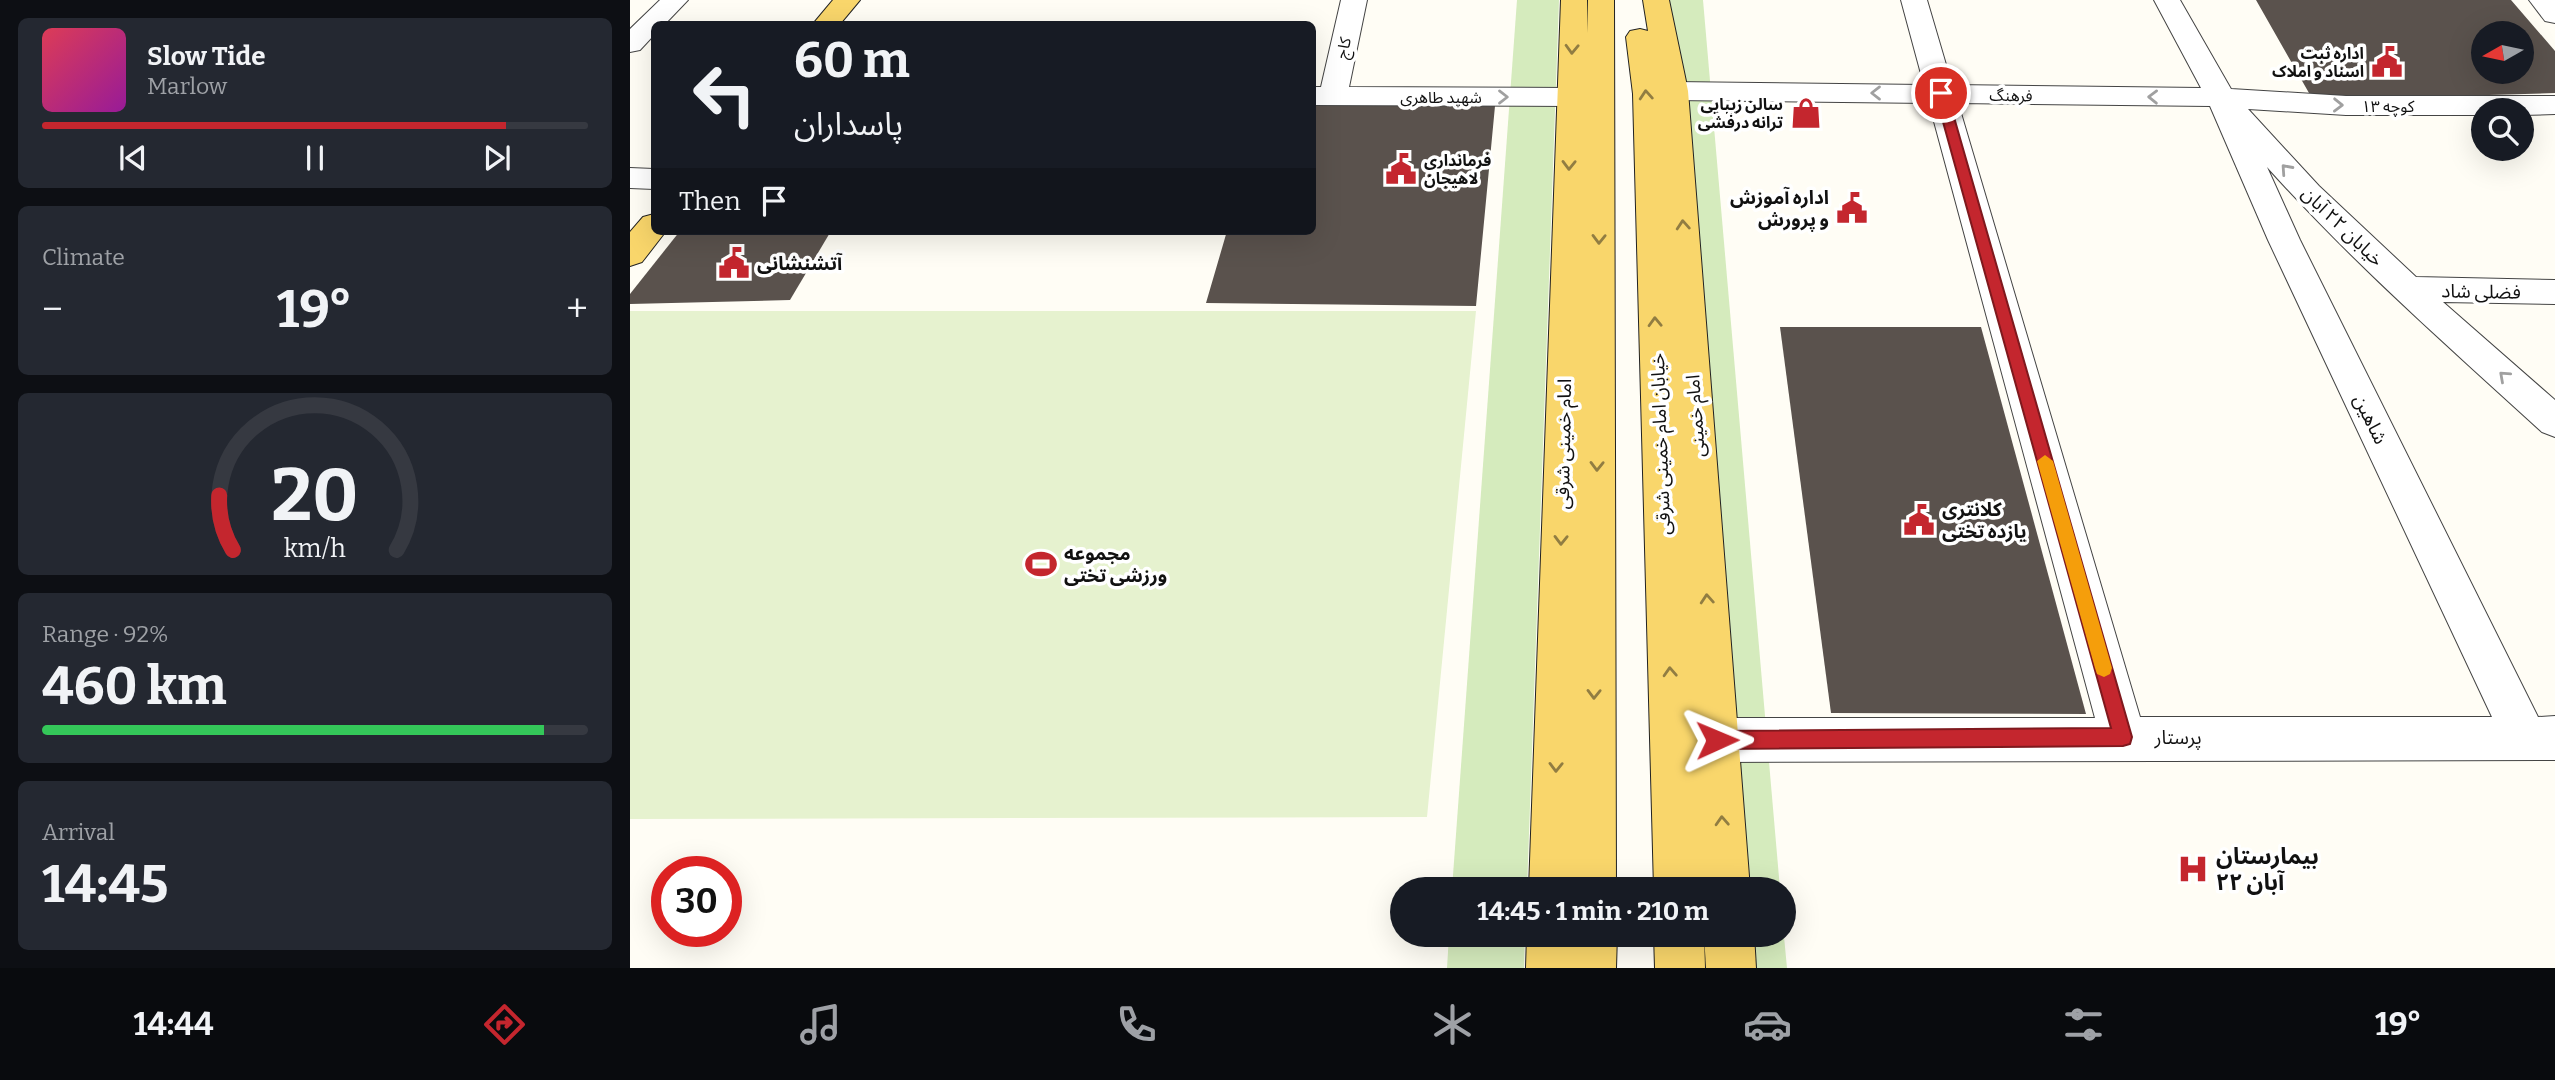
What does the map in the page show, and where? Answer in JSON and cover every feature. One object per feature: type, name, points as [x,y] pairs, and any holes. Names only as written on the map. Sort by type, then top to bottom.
[{"type":"main road","points":[[829,21],[847,0]]},
{"type":"main road","name":"امام خمینی شرقی","points":[[1553,877],[1574,0]]},
{"type":"main road","points":[[1592,877],[1601,0]]},
{"type":"main road","name":"خیابان امام خمینی شرقی","points":[[1636,0],[1647,94],[1678,877]]},
{"type":"main road","points":[[1656,0],[1674,91]]},
{"type":"main road","name":"امام خمینی","points":[[1674,91],[1717,740]]},
{"type":"main road","points":[[630,254],[651,229]]},
{"type":"main road","points":[[1717,740],[1725,877]]},
{"type":"main road","points":[[1551,968],[1552,947]]},
{"type":"main road","points":[[1591,968],[1592,947]]},
{"type":"main road","points":[[1679,947],[1680,968]]},
{"type":"main road","points":[[1730,947],[1731,968]]},
{"type":"street","points":[[654,21],[675,0]]},
{"type":"street","name":"کاج","points":[[1323,96],[1354,0]]},
{"type":"street","points":[[1914,0],[2123,737]]},
{"type":"street","name":"خیابان ۲۲ آبان","points":[[2167,0],[2221,97],[2308,193],[2407,289],[2555,422]]},
{"type":"street","points":[[2542,0],[2555,15]]},
{"type":"street","points":[[630,44],[651,23]]},
{"type":"street","name":"فرهنگ","points":[[1674,91],[2221,97]]},
{"type":"street","name":"شهید طاهری","points":[[1323,96],[1570,97]]},
{"type":"street","name":"کوچه ۱۳","points":[[2221,97],[2298,105],[2555,105]]},
{"type":"street","name":"شاهین","points":[[2221,97],[2284,240],[2540,738]]},
{"type":"street","points":[[630,178],[651,179]]},
{"type":"street","name":"فضلی شاد","points":[[2407,289],[2555,292]]},
{"type":"street","name":"پرستار","points":[[1717,740],[2540,738]]},
{"type":"green space","points":[[1517,0],[1559,0],[1527,877],[1453,877]]},
{"type":"green space","points":[[1666,0],[1703,0],[1779,877],[1717,877]]},
{"type":"green space","name":"مجموعه ورزشی تختی","points":[[630,311],[1476,311],[1427,817],[630,819]]},
{"type":"green space","points":[[1448,947],[1525,947],[1524,968],[1447,968]]},
{"type":"green space","points":[[1722,947],[1785,947],[1787,968],[1723,968]]},
{"type":"building","points":[[2256,0],[2511,0],[2529,21],[2471,21],[2471,84],[2534,84],[2534,27],[2555,51],[2555,93],[2313,100]]},
{"type":"building","name":"فرمانداری لاهیجان","points":[[1316,105],[1495,106],[1476,306],[1206,303],[1226,235],[1316,235]]},
{"type":"building","name":"آتشنشانی","points":[[677,235],[829,235],[790,300],[630,304],[630,294]]},
{"type":"building","name":"کلانتری یازده تختی","points":[[1780,327],[1981,327],[2086,714],[1831,713]]},
{"type":"slow traffic","points":[[2045,461],[2104,668]]},
{"type":"place","name":"اداره ثبت اسناد و املاک","points":[[2387,62]]},
{"type":"place","name":"سالن زیبایی ترانه درفشی","points":[[1806,113]]},
{"type":"place","name":"فرمانداری لاهیجان","points":[[1401,169]]},
{"type":"place","name":"اداره آموزش و پرورش","points":[[1852,208]]},
{"type":"place","name":"آتشنشانی","points":[[734,263]]},
{"type":"place","name":"کلانتری یازده تختی","points":[[1919,520]]},
{"type":"place","name":"مجموعه ورزشی تختی","points":[[1041,564]]},
{"type":"place","name":"بیمارستان ۲۲ آبان","points":[[2193,869]]},
{"type":"route","points":[[1717,740],[2123,737],[1941,93]]}]
